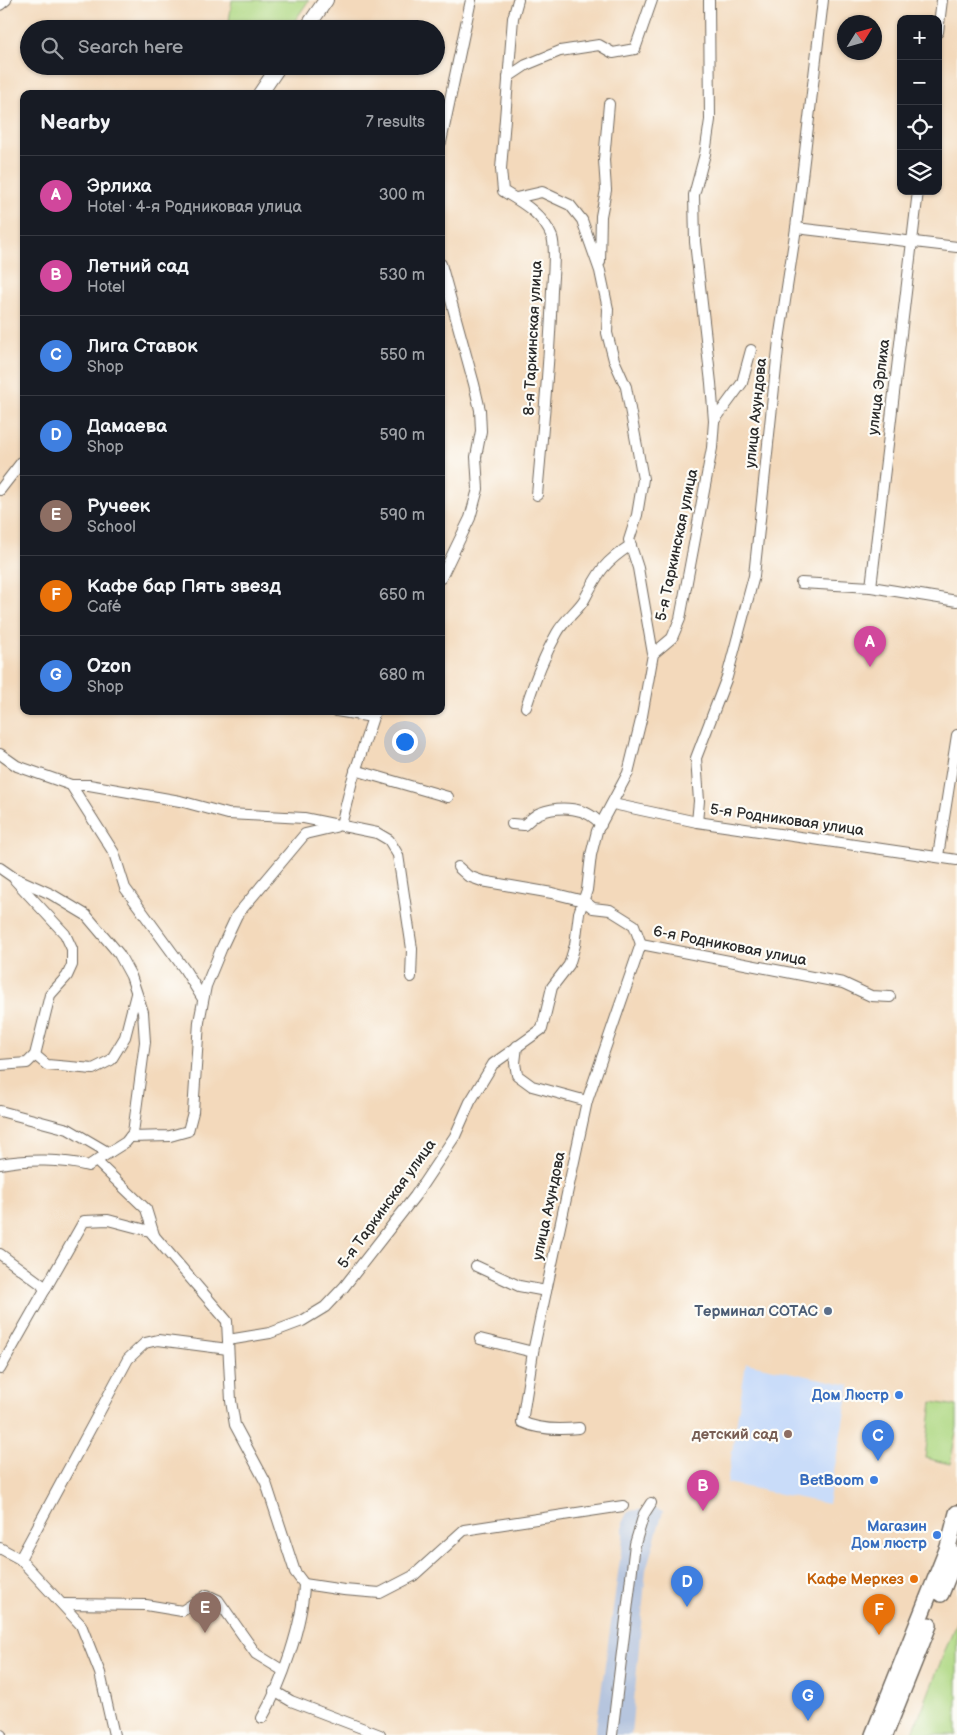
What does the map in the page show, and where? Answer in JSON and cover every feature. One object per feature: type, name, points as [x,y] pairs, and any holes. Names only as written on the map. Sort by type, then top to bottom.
[{"type":"main road","points":[[873,1735],[941,1565],[957,1513]]},
{"type":"main road","points":[[885,1735],[957,1554]]},
{"type":"street","points":[[0,5],[6,0]]},
{"type":"street","points":[[312,20],[326,0]]},
{"type":"street","points":[[445,123],[471,0]]},
{"type":"street","points":[[508,77],[513,18],[518,0]]},
{"type":"street","points":[[508,77],[526,65],[560,51],[599,45],[613,53],[635,49],[652,0]]},
{"type":"street","name":"5-я Таркинская улица","points":[[20,1559],[128,1359],[145,1342],[158,1340],[228,1344],[270,1333],[302,1321],[325,1307],[344,1288],[415,1196],[455,1136],[470,1102],[493,1064],[542,1029],[552,987],[569,965],[575,945],[579,913],[584,901],[591,854],[601,825],[628,773],[642,716],[653,654],[672,638],[680,619],[706,488],[714,421],[695,242],[694,195],[705,154],[710,120],[709,0]]},
{"type":"street","name":"улица Ахундова","points":[[697,822],[699,801],[696,758],[727,677],[754,576],[779,340],[796,228],[823,0]]},
{"type":"street","points":[[940,15],[942,0]]},
{"type":"street","points":[[263,90],[273,75]]},
{"type":"street","name":"8-я Таркинская улица","points":[[508,77],[501,169],[503,191],[530,206],[552,237],[549,366],[537,495]]},
{"type":"street","points":[[600,271],[601,216],[606,190],[604,160],[610,104]]},
{"type":"street","points":[[516,198],[542,192],[570,205],[582,220],[600,271],[608,309],[607,333],[614,360],[626,387],[643,479],[637,514],[629,540],[638,568],[653,654]]},
{"type":"street","name":"улица Эрлиха","points":[[871,587],[917,195]]},
{"type":"street","points":[[796,228],[957,248]]},
{"type":"street","points":[[445,279],[474,384],[480,410],[481,431],[476,457],[478,489],[470,518],[445,570]]},
{"type":"street","points":[[714,421],[742,383],[751,350]]},
{"type":"street","points":[[0,490],[20,464]]},
{"type":"street","points":[[526,707],[533,685],[558,632],[583,601],[590,584],[609,559],[630,545]]},
{"type":"street","points":[[802,583],[871,587],[957,601]]},
{"type":"street","points":[[341,826],[355,770],[374,715]]},
{"type":"street","points":[[938,856],[957,735]]},
{"type":"street","points":[[0,754],[17,766],[72,786],[89,785],[180,801],[228,814],[304,818],[377,833],[389,840],[398,855],[412,948],[411,976]]},
{"type":"street","points":[[355,770],[448,797]]},
{"type":"street","points":[[72,786],[114,853],[125,888],[185,970],[203,999]]},
{"type":"street","name":"5-я Родниковая улица","points":[[613,804],[697,822],[957,860]]},
{"type":"street","points":[[512,824],[524,825],[539,813],[560,810],[585,811],[601,825]]},
{"type":"street","points":[[130,1137],[170,1136],[188,1131],[193,1112],[199,1022],[203,999],[212,970],[238,915],[304,834],[341,826]]},
{"type":"street","name":"6-я Родниковая улица","points":[[458,867],[468,876],[482,881],[523,886],[584,901],[593,908],[610,910],[634,925],[641,944],[843,983],[871,996],[890,997]]},
{"type":"street","points":[[0,868],[13,877],[51,894],[86,914],[119,954],[131,976],[143,1012],[145,1042],[133,1133],[130,1137],[88,1166],[71,1161],[0,1164]]},
{"type":"street","points":[[0,1065],[27,1063],[35,1055],[50,995],[67,976],[72,965],[72,949],[65,934],[13,877]]},
{"type":"street","name":"улица Ахундова","points":[[579,1428],[560,1430],[522,1422],[533,1352],[587,1101],[641,944]]},
{"type":"street","points":[[35,1055],[47,1065],[93,1069],[111,1060],[124,1037],[136,994]]},
{"type":"street","points":[[517,1046],[515,1063],[518,1075],[532,1086],[587,1101]]},
{"type":"street","points":[[0,1111],[68,1130],[109,1153]]},
{"type":"street","points":[[96,1161],[146,1209],[154,1234]]},
{"type":"street","points":[[0,1369],[84,1221],[108,1220],[150,1231],[227,1321],[235,1425],[266,1483],[295,1572],[304,1584],[304,1603],[282,1670],[262,1718]]},
{"type":"street","points":[[0,1254],[41,1284],[45,1290]]},
{"type":"street","points":[[476,1266],[519,1286],[546,1291]]},
{"type":"street","points":[[480,1339],[533,1352]]},
{"type":"street","points":[[612,1735],[635,1544],[644,1514],[651,1503]]},
{"type":"street","points":[[304,1584],[380,1593],[413,1576],[464,1530],[622,1506]]},
{"type":"street","points":[[0,1548],[20,1559],[81,1625],[90,1643],[100,1673],[114,1735]]},
{"type":"street","points":[[63,1604],[146,1605],[182,1611],[207,1595],[218,1600],[256,1654],[282,1670]]},
{"type":"street","points":[[274,1690],[291,1701],[380,1735]]},
{"type":"shaded area","name":"детский сад","points":[[746,1363],[850,1385],[828,1504],[727,1483]]},
{"type":"shaded area","points":[[655,1508],[663,1511],[646,1570],[631,1735],[595,1735],[623,1538],[623,1521],[628,1511]]},
{"type":"green space","points":[[232,0],[309,0],[295,20],[229,20]]},
{"type":"green space","points":[[932,1402],[957,1406],[957,1427],[950,1464],[925,1458]]},
{"type":"green space","points":[[957,1620],[957,1735],[912,1735]]},
{"type":"place","name":"Эрлиха","points":[[870,667]]},
{"type":"place","name":"Терминал СОТАС","points":[[828,1311]]},
{"type":"place","name":"Дом Люстр","points":[[899,1395]]},
{"type":"place","name":"детский сад","points":[[788,1434]]},
{"type":"place","name":"Лига Ставок","points":[[878,1461]]},
{"type":"place","name":"BetBoom","points":[[874,1480]]},
{"type":"place","name":"Летний сад","points":[[703,1511]]},
{"type":"place","name":"Магазин Дом люстр","points":[[937,1535]]},
{"type":"place","name":"Кафе Меркез","points":[[914,1579]]},
{"type":"place","name":"Дамаева","points":[[687,1607]]},
{"type":"place","name":"Ручеек","points":[[205,1633]]},
{"type":"place","name":"Кафе бар Пять звезд","points":[[879,1635]]},
{"type":"place","name":"Ozon","points":[[808,1721]]}]
